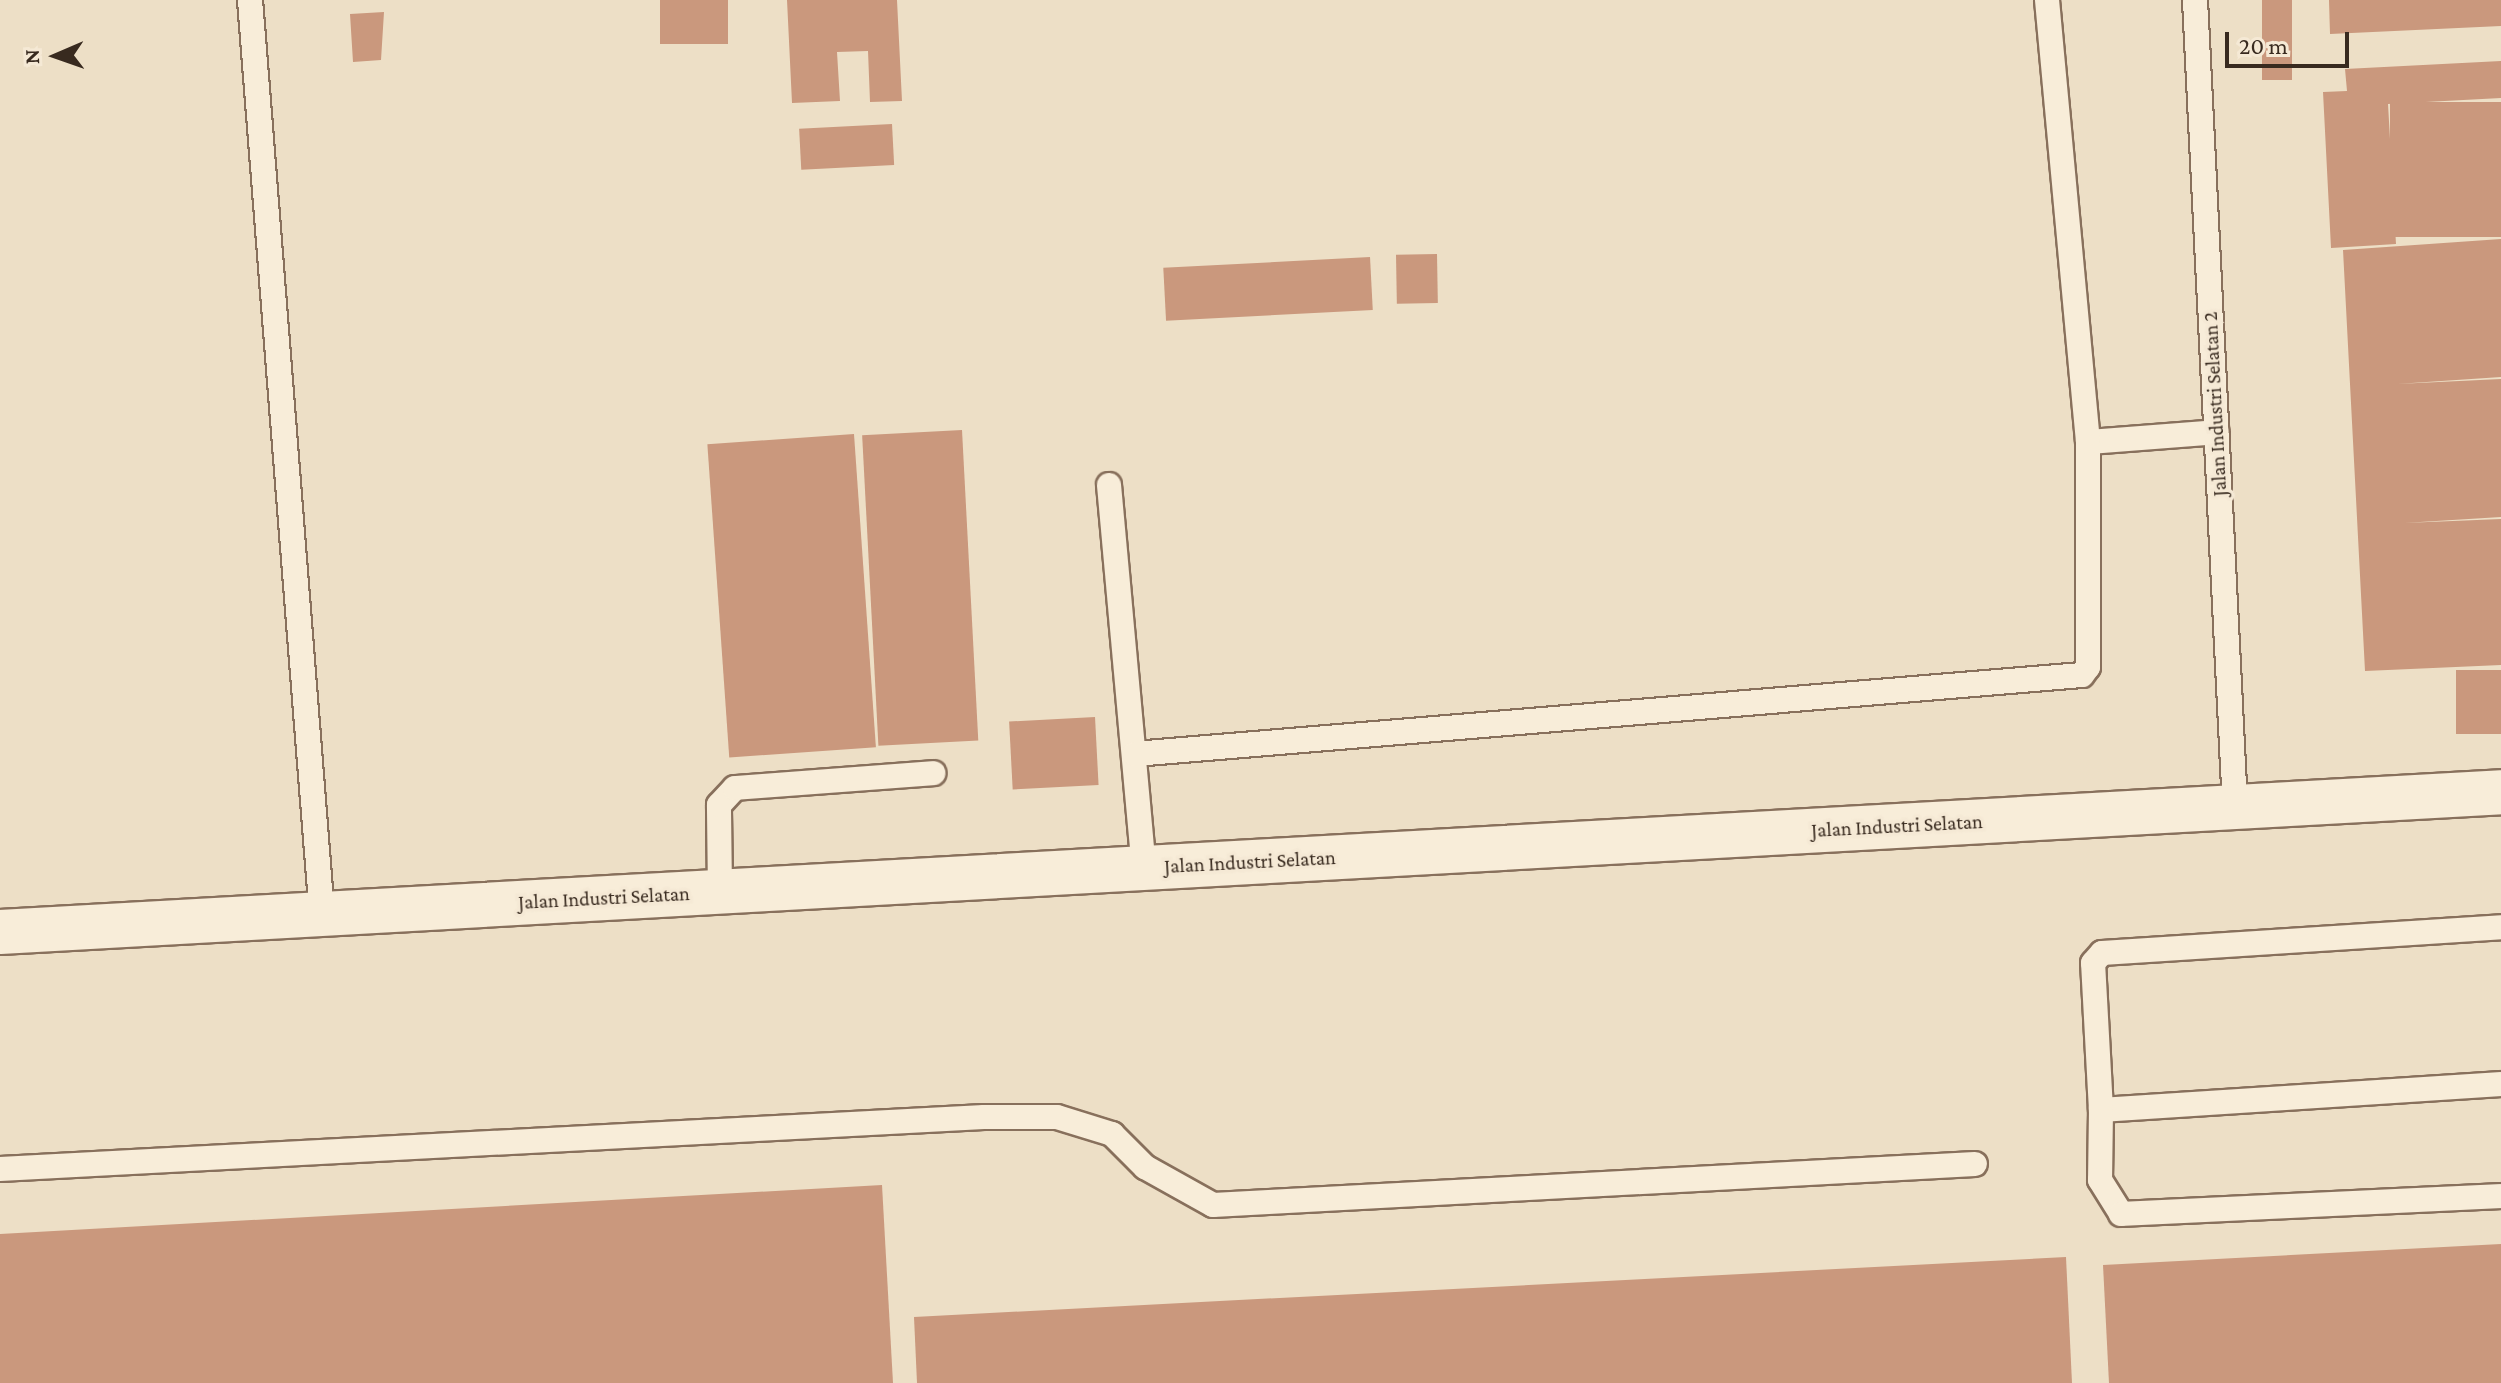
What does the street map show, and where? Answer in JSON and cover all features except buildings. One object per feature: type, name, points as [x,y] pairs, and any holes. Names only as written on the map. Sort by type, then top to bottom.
[{"type":"street","name":"Jalan Industri Selatan","points":[[0,932],[2501,792]]},
{"type":"lane","points":[[250,0],[322,914]]},
{"type":"lane","points":[[1135,754],[2074,678],[2088,667],[2088,442],[2047,0]]},
{"type":"lane","name":"Jalan Industri Selatan 2","points":[[2195,0],[2235,807]]},
{"type":"lane","points":[[2088,442],[2217,432]]},
{"type":"lane","points":[[1109,485],[1144,868]]},
{"type":"lane","points":[[720,892],[719,805],[735,788],[933,773]]},
{"type":"lane","points":[[2501,927],[2102,953],[2093,963],[2101,1110],[2100,1180],[2121,1214],[2501,1196]]},
{"type":"lane","points":[[2101,1110],[2501,1084]]},
{"type":"lane","points":[[0,1169],[984,1117],[1057,1117],[1112,1134],[1145,1167],[1213,1205],[1273,1206],[1975,1164]]}]
